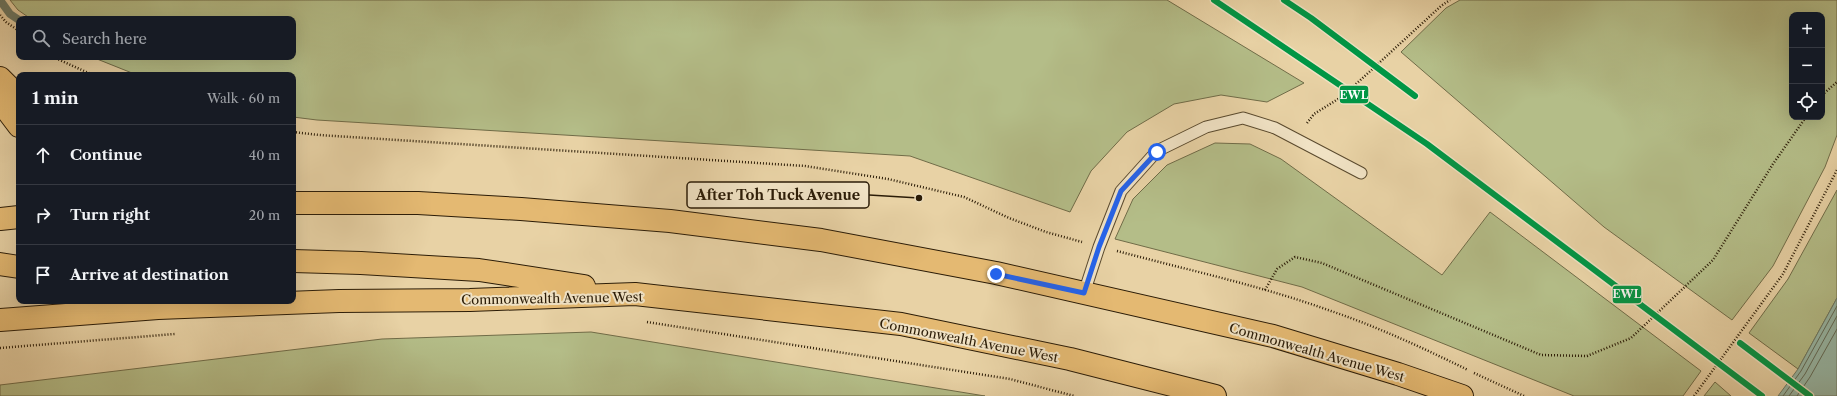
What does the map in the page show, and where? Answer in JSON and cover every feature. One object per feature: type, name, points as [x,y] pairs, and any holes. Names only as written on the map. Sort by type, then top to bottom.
[{"type":"main road","points":[[0,78],[16,94]]},
{"type":"main road","points":[[0,101],[16,122]]},
{"type":"main road","points":[[296,193],[349,202]]},
{"type":"main road","name":"Commonwealth Avenue West","points":[[296,203],[418,203],[529,209],[670,221],[829,241],[996,274],[1273,336],[1398,374],[1462,396]]},
{"type":"main road","points":[[0,219],[16,217]]},
{"type":"main road","points":[[296,261],[361,263],[479,270],[635,294]]},
{"type":"main road","points":[[0,264],[16,267]]},
{"type":"main road","name":"Commonwealth Avenue West","points":[[296,302],[339,300],[470,300],[635,294],[901,324],[1070,360],[1215,396]]},
{"type":"main road","name":"Commonwealth Avenue West","points":[[0,320],[174,307],[245,304]]},
{"type":"lane","points":[[1084,293],[1099,247],[1121,191],[1157,152],[1206,127],[1243,118],[1275,128],[1361,173]]},
{"type":"path","points":[[1294,138],[1314,114],[1343,96],[1441,6],[1450,0]]},
{"type":"path","points":[[0,15],[6,22],[16,29]]},
{"type":"path","points":[[60,60],[86,72]]},
{"type":"path","points":[[1825,92],[1837,82]]},
{"type":"path","points":[[1265,290],[1277,269],[1295,257],[1322,263],[1541,356],[1587,356],[1631,338],[1713,260],[1773,164],[1804,120]]},
{"type":"path","points":[[296,132],[319,136],[805,166],[888,179],[964,197],[1009,218],[1099,247],[1265,290],[1331,310],[1410,342],[1524,396]]},
{"type":"path","points":[[1694,396],[1783,274],[1837,170]]},
{"type":"path","points":[[641,322],[1010,379],[1074,396]]},
{"type":"path","points":[[0,348],[183,334]]},
{"type":"green space","points":[[10,0],[1167,0],[1304,83],[1267,102],[1221,95],[1174,104],[1127,132],[1091,171],[1070,212],[910,156],[317,120],[296,117],[296,72],[130,72],[100,60],[296,60],[296,16],[27,16],[18,10]]},
{"type":"green space","points":[[1460,0],[1837,0],[1837,135],[1825,167],[1773,266],[1732,320],[1604,227],[1401,52],[1446,8]]},
{"type":"green space","points":[[1215,143],[1250,144],[1281,159],[1442,275],[1490,212],[1701,371],[1683,396],[1574,396],[1302,287],[1115,239],[1133,199],[1167,165]]},
{"type":"green space","points":[[1837,190],[1837,298],[1798,369],[1749,333],[1788,279]]},
{"type":"green space","points":[[591,332],[985,396],[0,396],[0,385],[382,339]]},
{"type":"green space","points":[[1715,382],[1731,396],[1704,396]]},
{"type":"water","points":[[1837,298],[1837,396],[1778,396],[1798,369]]},
{"type":"waterway","points":[[0,0],[10,14],[16,18]]},
{"type":"transit line","name":"EWL","points":[[1214,0],[1427,144],[1762,396]]},
{"type":"transit line","name":"EWL","points":[[1284,0],[1311,18],[1415,96]]},
{"type":"transit line","name":"EWL","points":[[1740,343],[1810,396]]},
{"type":"place","name":"After Toh Tuck Avenue","points":[[919,198]]},
{"type":"route","points":[[996,274],[1084,293],[1099,247],[1121,191],[1157,152]]}]
